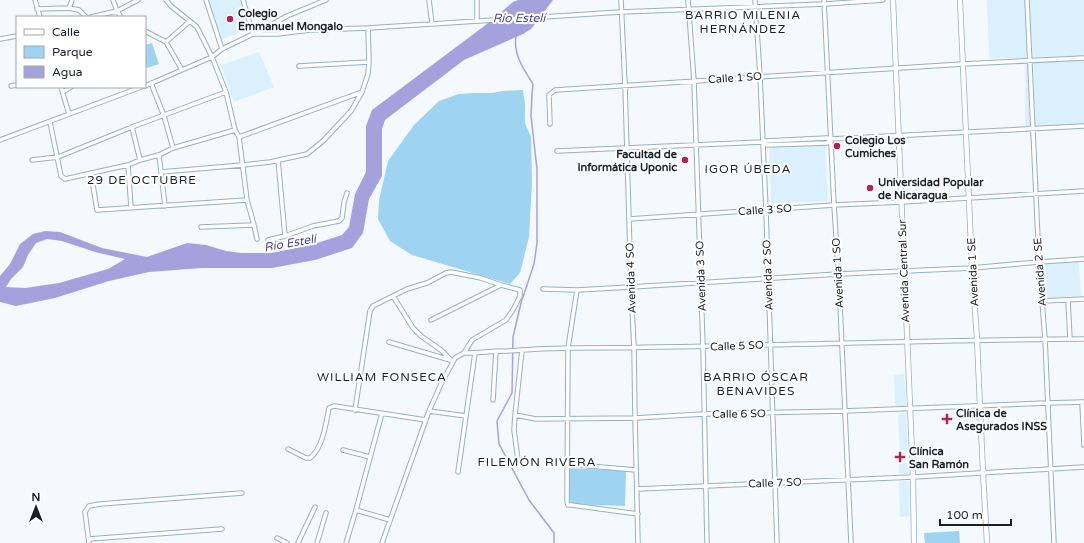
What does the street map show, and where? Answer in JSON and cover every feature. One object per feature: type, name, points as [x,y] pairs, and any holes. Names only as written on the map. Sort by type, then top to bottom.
[{"type":"street","points":[[35,0],[40,16]]},
{"type":"street","points":[[69,8],[72,0]]},
{"type":"street","points":[[113,0],[120,16]]},
{"type":"street","points":[[95,16],[117,11],[138,0]]},
{"type":"street","points":[[166,0],[171,6],[197,27],[212,56],[226,92],[235,130],[240,137],[247,200],[257,239]]},
{"type":"street","points":[[206,0],[222,49]]},
{"type":"street","points":[[243,0],[254,34]]},
{"type":"street","points":[[146,86],[212,56],[222,49],[287,16],[326,0]]},
{"type":"street","points":[[428,0],[432,24]]},
{"type":"street","points":[[478,0],[478,20]]},
{"type":"street","name":"Avenida 4 SO","points":[[621,0],[628,148],[638,543]]},
{"type":"street","name":"Avenida 3 SO","points":[[688,0],[694,81],[704,347],[707,543]]},
{"type":"street","name":"Avenida 2 SO","points":[[755,0],[766,210],[777,543]]},
{"type":"street","points":[[254,34],[277,34],[310,30],[368,28],[621,12],[883,0]]},
{"type":"street","name":"Avenida Central Sur","points":[[893,0],[902,202],[906,342],[910,408],[914,543]]},
{"type":"street","name":"Avenida 1 SE","points":[[960,0],[972,268],[988,543]]},
{"type":"street","name":"Avenida 2 SE","points":[[1027,0],[1054,543]]},
{"type":"street","name":"Avenida 1 SO","points":[[824,2],[839,274],[851,543]]},
{"type":"street","points":[[38,9],[69,8],[79,10],[85,16]]},
{"type":"street","points":[[166,42],[190,21]]},
{"type":"street","points":[[161,172],[243,165],[308,154],[323,141],[351,111],[362,92],[368,74],[368,28]]},
{"type":"street","points":[[146,32],[166,42],[182,70]]},
{"type":"street","points":[[0,40],[16,36]]},
{"type":"street","name":"Calle 1 SO","points":[[550,124],[549,95],[555,90],[760,76],[1084,58]]},
{"type":"street","points":[[299,66],[369,62]]},
{"type":"street","points":[[151,83],[164,116],[173,148]]},
{"type":"street","points":[[11,86],[16,84]]},
{"type":"street","points":[[61,88],[69,114]]},
{"type":"street","points":[[62,92],[69,88]]},
{"type":"street","points":[[0,140],[138,88]]},
{"type":"street","points":[[32,160],[58,157],[132,127],[226,92]]},
{"type":"street","points":[[240,137],[362,92]]},
{"type":"street","points":[[50,122],[62,178],[128,165],[159,155],[173,148],[235,130]]},
{"type":"street","points":[[557,151],[1084,126]]},
{"type":"street","points":[[132,127],[140,160]]},
{"type":"street","points":[[159,155],[165,206]]},
{"type":"street","points":[[278,160],[285,236]]},
{"type":"street","points":[[128,165],[131,207]]},
{"type":"street","points":[[92,173],[97,210],[247,200]]},
{"type":"street","name":"Calle 3 SO","points":[[629,219],[834,205],[1084,192]]},
{"type":"street","points":[[268,240],[285,236],[313,226],[341,220],[347,194]]},
{"type":"street","points":[[201,227],[254,225]]},
{"type":"street","points":[[544,289],[577,290],[839,274],[904,272],[1084,259]]},
{"type":"street","points":[[355,410],[370,310],[373,306],[407,289],[427,283],[451,272],[481,278],[520,290],[520,296],[506,320],[472,340],[464,353],[452,361],[429,412],[382,543]]},
{"type":"street","points":[[431,320],[501,285]]},
{"type":"street","points":[[577,290],[568,348],[568,418],[566,464],[567,502],[568,505],[638,514]]},
{"type":"street","points":[[394,296],[414,328],[421,336],[441,350],[452,361]]},
{"type":"street","points":[[1042,301],[1084,299]]},
{"type":"street","points":[[1068,300],[1070,339]]},
{"type":"street","name":"Calle 5 SO","points":[[464,353],[568,348],[704,347],[977,339],[1084,338]]},
{"type":"street","points":[[390,342],[452,361]]},
{"type":"street","points":[[518,460],[514,430],[522,350]]},
{"type":"street","points":[[493,400],[496,352]]},
{"type":"street","points":[[458,472],[475,353]]},
{"type":"street","points":[[1083,402],[1084,445]]},
{"type":"street","name":"Calle 6 SO","points":[[515,415],[536,419],[635,418],[704,414],[844,411],[1083,402]]},
{"type":"street","points":[[288,449],[306,458],[310,458],[315,454],[325,432],[329,408],[331,406],[426,420]]},
{"type":"street","points":[[429,412],[466,416]]},
{"type":"street","points":[[346,543],[382,413]]},
{"type":"street","points":[[344,450],[370,458]]},
{"type":"street","points":[[566,464],[636,470]]},
{"type":"street","name":"Calle 7 SO","points":[[637,489],[1050,470],[1084,467]]},
{"type":"street","points":[[222,529],[89,541],[85,512],[89,506],[100,504],[242,493]]},
{"type":"street","points":[[298,543],[315,507]]},
{"type":"street","points":[[356,510],[390,520]]},
{"type":"street","points":[[317,543],[326,513]]},
{"type":"street","points":[[277,538],[287,543]]},
{"type":"shaded area","name":"Colegio Emmanuel Mongalo","points":[[208,0],[240,0],[248,30],[220,40]]},
{"type":"shaded area","points":[[987,0],[1084,0],[1084,127],[1025,129],[1025,58],[989,58]]},
{"type":"shaded area","points":[[259,52],[274,87],[234,102],[221,65]]},
{"type":"shaded area","points":[[825,143],[828,201],[771,203],[769,146]]},
{"type":"shaded area","points":[[1079,262],[1081,296],[1044,298],[1042,264]]},
{"type":"shaded area","points":[[904,374],[906,406],[895,406],[894,375]]},
{"type":"shaded area","points":[[906,413],[908,451],[900,451],[898,414]]},
{"type":"shaded area","points":[[899,463],[909,463],[909,474],[899,474]]},
{"type":"shaded area","points":[[899,481],[909,481],[910,516],[900,517]]},
{"type":"green space","points":[[152,43],[159,64],[147,68],[146,66],[146,45]]},
{"type":"green space","points":[[523,90],[525,123],[531,137],[532,183],[529,237],[520,273],[510,284],[412,255],[390,241],[378,219],[379,200],[388,161],[414,125],[439,101],[459,94]]},
{"type":"green space","points":[[567,468],[626,471],[625,506],[566,504]]},
{"type":"green space","points":[[959,531],[960,543],[925,543],[924,533]]},
{"type":"water","name":"Río Estelí","points":[[518,0],[553,0],[531,29],[464,60],[385,120],[382,129],[382,176],[369,199],[363,233],[352,248],[315,260],[272,268],[202,268],[149,272],[109,281],[55,298],[16,306],[0,302],[0,276],[10,264],[20,244],[33,234],[45,231],[60,232],[102,248],[147,257],[187,243],[206,245],[226,251],[241,253],[271,253],[311,245],[342,235],[349,227],[355,194],[366,172],[366,126],[372,110],[491,21],[513,2]],"holes":[[[47,239],[62,241],[95,252],[125,259],[108,269],[59,283],[25,288],[6,287],[11,279],[23,267],[28,255],[36,243]]]},
{"type":"waterway","points":[[516,37],[516,50],[518,56],[533,84],[531,116],[537,169],[537,243],[534,264],[521,303],[513,337],[512,393],[497,421],[499,444],[529,500],[554,533],[554,543]]},
{"type":"place","name":"Colegio Emmanuel Mongalo","points":[[230,19]]},
{"type":"place","name":"Colegio Los Cumiches","points":[[837,146]]},
{"type":"place","name":"Facultad de Informática Uponic","points":[[685,160]]},
{"type":"place","name":"Universidad Popular de Nicaragua","points":[[870,188]]},
{"type":"place","name":"Clínica de Asegurados INSS","points":[[947,419]]},
{"type":"place","name":"Clínica San Ramón","points":[[900,457]]},
{"type":"district","name":"BARRIO MILENIA HERNÁNDEZ","points":[[743,22]]},
{"type":"district","name":"IGOR ÚBEDA","points":[[748,169]]},
{"type":"district","name":"29 DE OCTUBRE","points":[[142,180]]},
{"type":"district","name":"WILLIAM FONSECA","points":[[382,377]]},
{"type":"district","name":"BARRIO ÓSCAR BENAVIDES","points":[[756,384]]},
{"type":"district","name":"FILEMÓN RIVERA","points":[[537,462]]}]
